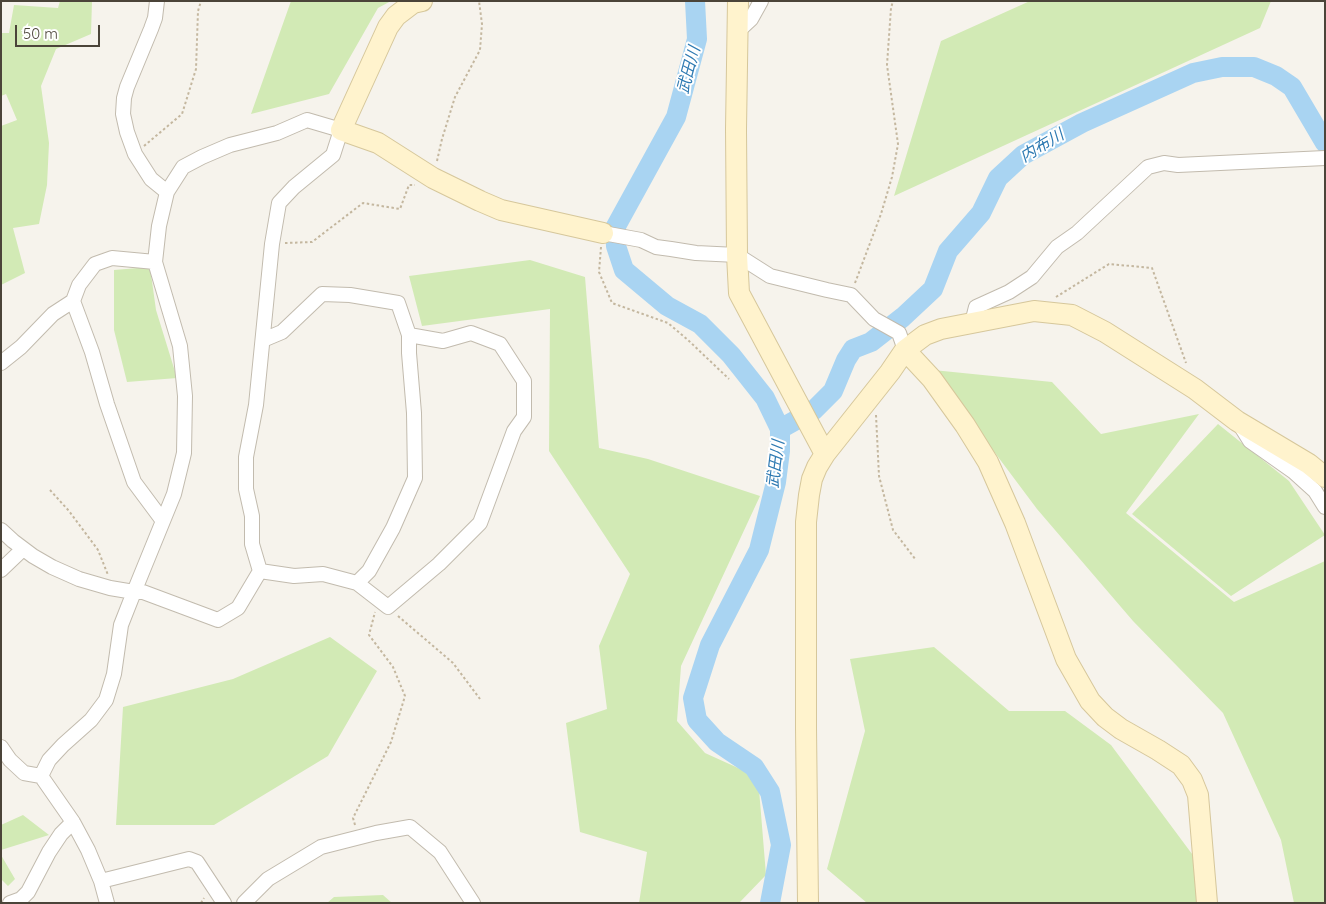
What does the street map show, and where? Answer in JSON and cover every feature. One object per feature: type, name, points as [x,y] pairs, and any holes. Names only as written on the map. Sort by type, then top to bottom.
[{"type":"street","points":[[157,1],[155,18],[132,72],[124,98],[123,114],[135,154],[151,179],[167,192]]},
{"type":"street","points":[[1,530],[23,549],[52,567],[79,579],[114,588],[142,592],[218,620],[238,608],[260,571],[252,544],[252,516],[246,489],[246,458],[256,405],[272,244],[279,203],[294,187],[333,155],[340,130],[388,26],[396,16],[413,3],[422,1]]},
{"type":"street","points":[[738,1],[736,129],[739,293],[822,448]]},
{"type":"street","points":[[738,31],[751,19],[761,1]]},
{"type":"street","points":[[41,776],[49,760],[91,720],[106,700],[114,674],[121,625],[174,494],[184,453],[185,396],[180,346],[155,262],[159,226],[167,192],[183,167],[202,157],[230,145],[277,133],[307,120],[378,144],[434,178],[501,210],[641,240],[656,246],[696,253],[737,255],[770,276],[851,295],[874,319],[902,341],[965,425],[988,462],[1015,523],[1066,659],[1090,701],[1121,730],[1181,765],[1192,780],[1198,794],[1207,903]]},
{"type":"street","points":[[972,323],[976,308],[1009,292],[1032,277],[1057,247],[1077,233],[1148,167],[1164,163],[1319,159]]},
{"type":"street","points":[[1,363],[21,347],[53,314],[73,301],[79,285],[95,264],[112,258],[155,262]]},
{"type":"street","points":[[263,340],[282,332],[322,294],[350,295],[398,303],[409,335],[414,413],[415,478],[393,528],[369,571],[358,583]]},
{"type":"street","points":[[73,301],[92,352],[107,404],[134,482],[163,521]]},
{"type":"street","points":[[902,341],[942,329],[1034,311],[1072,315],[1105,332],[1195,389],[1238,421],[1309,464],[1325,477]]},
{"type":"street","points":[[260,571],[294,576],[323,574],[358,583],[383,604],[439,564],[480,524],[514,431],[524,417],[524,381],[500,344],[471,333],[443,340],[409,335]]},
{"type":"street","points":[[808,903],[806,522],[809,495],[822,448],[890,372],[902,341]]},
{"type":"street","points":[[1238,421],[1250,440],[1294,472],[1315,491],[1325,507]]},
{"type":"street","points":[[1,570],[23,549]]},
{"type":"street","points":[[1,747],[10,760],[24,773],[41,776],[73,822],[88,850],[101,881],[107,903]]},
{"type":"street","points":[[10,903],[21,899],[28,892],[49,852],[61,834],[73,822]]},
{"type":"street","points":[[244,903],[268,879],[321,847],[358,837],[410,827],[440,852],[473,903]]},
{"type":"street","points":[[101,881],[189,858],[197,862],[224,903]]},
{"type":"path","points":[[135,154],[182,114],[196,70],[200,1]]},
{"type":"path","points":[[272,244],[312,242],[363,203],[400,209],[409,185],[432,184],[442,138],[454,97],[480,50],[482,24],[479,1]]},
{"type":"path","points":[[851,295],[892,177],[898,144],[887,66],[893,1]]},
{"type":"path","points":[[602,233],[599,272],[612,303],[668,323],[729,379]]},
{"type":"path","points":[[1034,311],[1109,264],[1152,268],[1195,389]]},
{"type":"path","points":[[878,408],[876,417],[880,476],[893,530],[916,560]]},
{"type":"path","points":[[50,490],[69,511],[98,550],[114,588]]},
{"type":"path","points":[[358,837],[353,818],[391,742],[405,696],[393,667],[369,635],[383,604],[453,663],[480,699]]},
{"type":"green space","points":[[60,1],[92,1],[91,34],[56,49],[41,86],[49,143],[47,185],[39,224],[13,228],[25,273],[1,285],[1,126],[17,120],[6,94],[1,96],[1,33],[9,33],[14,5],[58,8]]},
{"type":"green space","points":[[291,1],[391,1],[378,8],[329,94],[251,114]]},
{"type":"green space","points":[[1030,1],[1271,1],[1260,28],[894,196],[941,41]]},
{"type":"green space","points":[[530,260],[585,277],[599,448],[648,459],[760,496],[681,666],[677,721],[705,753],[758,777],[766,875],[739,903],[639,903],[647,852],[580,832],[566,723],[607,709],[599,646],[630,574],[549,451],[550,309],[422,326],[409,276]]},
{"type":"green space","points":[[150,267],[156,310],[177,378],[127,382],[114,330],[114,270]]},
{"type":"green space","points":[[933,370],[1052,382],[1101,434],[1199,414],[1126,513],[1234,602],[1325,561],[1325,903],[1294,903],[1281,840],[1223,713],[1133,621],[1037,509]]},
{"type":"green space","points":[[1218,424],[1289,481],[1325,535],[1231,596],[1132,514]]},
{"type":"green space","points":[[330,637],[377,671],[328,756],[214,825],[116,825],[123,707],[233,679]]},
{"type":"green space","points":[[934,647],[1009,711],[1065,711],[1111,745],[1195,858],[1201,903],[867,903],[827,869],[865,731],[850,659]]},
{"type":"green space","points":[[23,815],[49,835],[1,850],[1,825]]},
{"type":"green space","points":[[1,855],[15,879],[8,886],[1,879]]},
{"type":"green space","points":[[383,895],[392,903],[327,903],[334,897]]},
{"type":"waterway","name":"武田川","points":[[695,1],[697,39],[676,117],[615,228],[616,246],[624,270],[667,306],[700,324],[731,355],[765,398],[780,429],[780,451],[776,482],[759,550],[710,645],[693,698],[697,720],[717,742],[754,767],[770,792],[781,845],[770,903]]},
{"type":"waterway","name":"内布川","points":[[780,429],[814,410],[833,391],[846,360],[853,349],[871,342],[903,317],[933,289],[948,251],[981,213],[998,178],[1023,155],[1082,123],[1193,73],[1222,67],[1254,67],[1276,76],[1292,87],[1325,143]]}]
